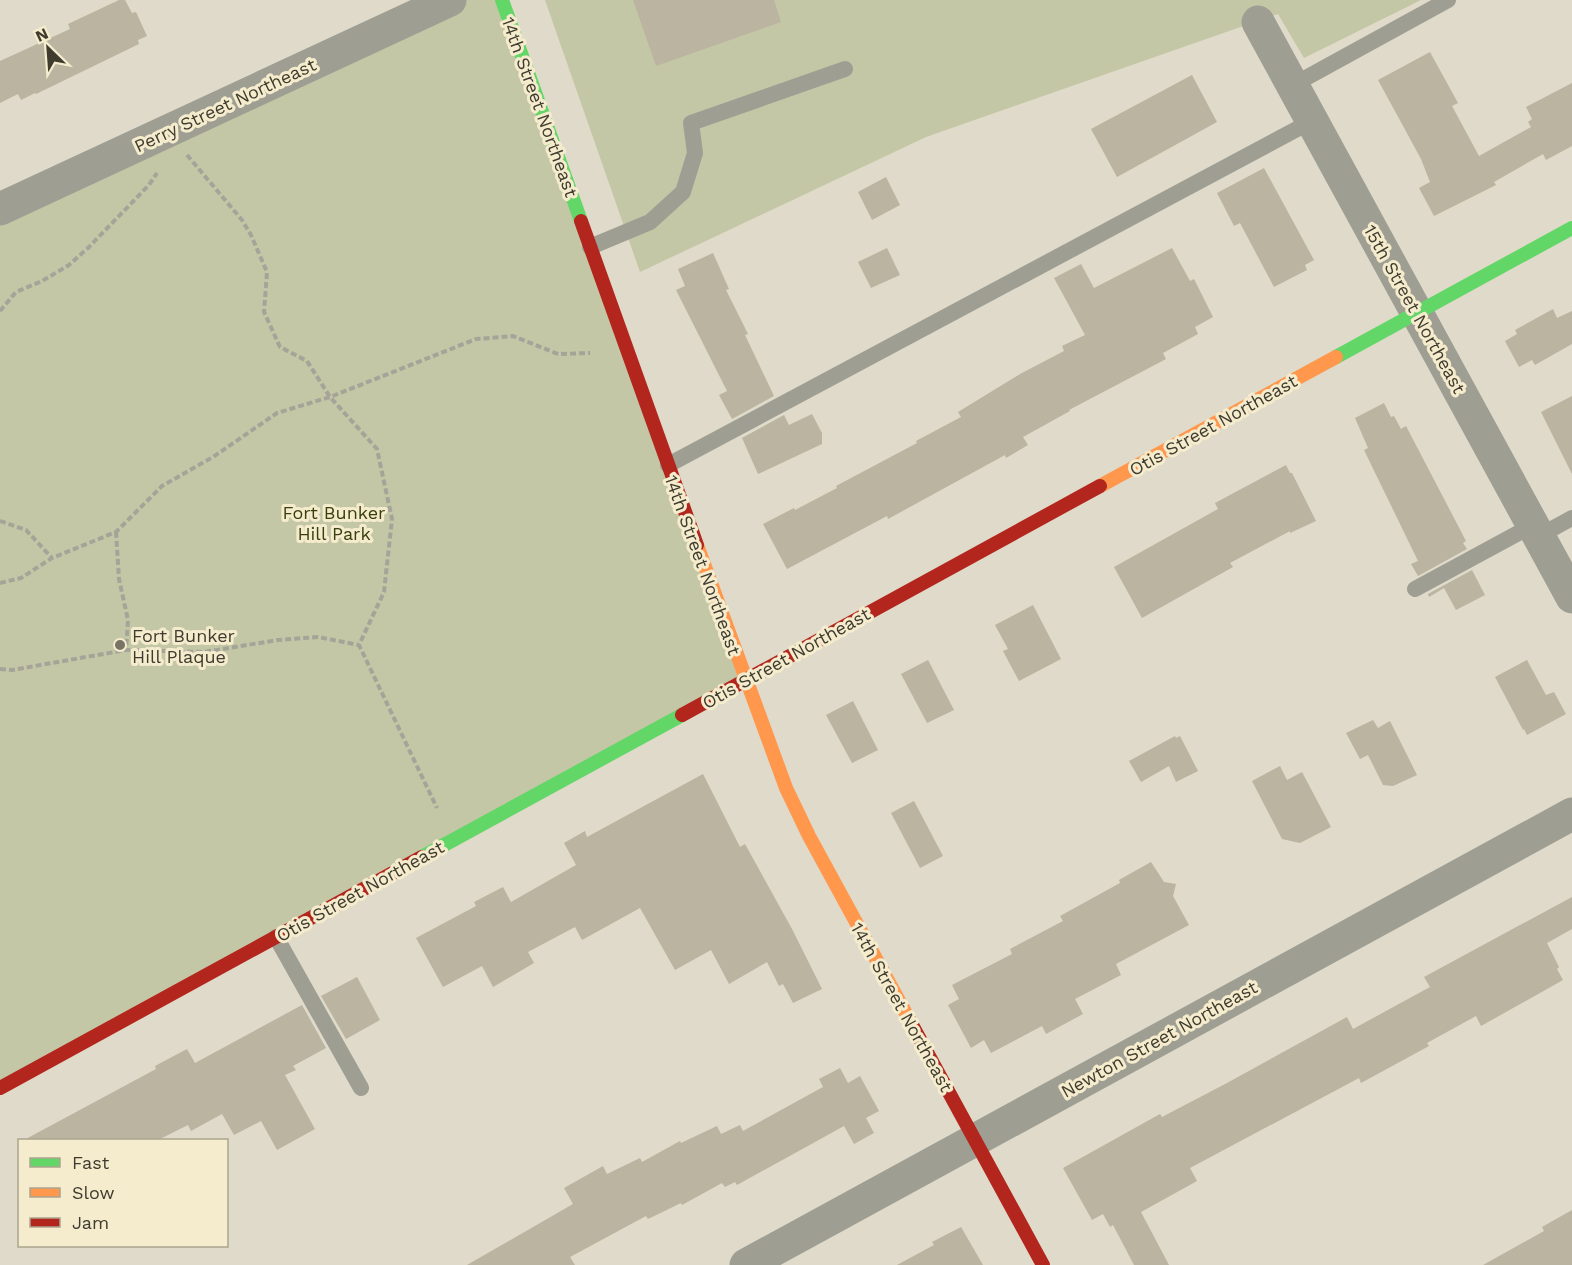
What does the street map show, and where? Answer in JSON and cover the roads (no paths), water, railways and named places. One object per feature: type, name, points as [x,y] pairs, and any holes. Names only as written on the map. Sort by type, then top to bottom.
[{"type":"street","name":"Perry Street Northeast","points":[[0,209],[450,0]]},
{"type":"street","name":"14th Street Northeast","points":[[502,0],[745,680],[786,788],[833,884],[1043,1265]]},
{"type":"street","name":"15th Street Northeast","points":[[1258,22],[1572,597]]},
{"type":"street","name":"Otis Street Northeast","points":[[0,1088],[1572,228]]},
{"type":"street","name":"Newton Street Northeast","points":[[746,1265],[1572,814]]},
{"type":"lane","points":[[1293,85],[1448,0]]},
{"type":"lane","points":[[590,247],[650,222],[683,192],[695,153],[691,123],[845,69]]},
{"type":"lane","points":[[668,465],[1312,121]]},
{"type":"lane","points":[[1415,589],[1536,531],[1572,518]]},
{"type":"lane","points":[[276,937],[361,1088]]},
{"type":"place","name":"Fort Bunker Hill Plaque","points":[[120,645]]},
{"type":"park label","name":"Fort Bunker Hill Park","points":[[334,522]]}]
